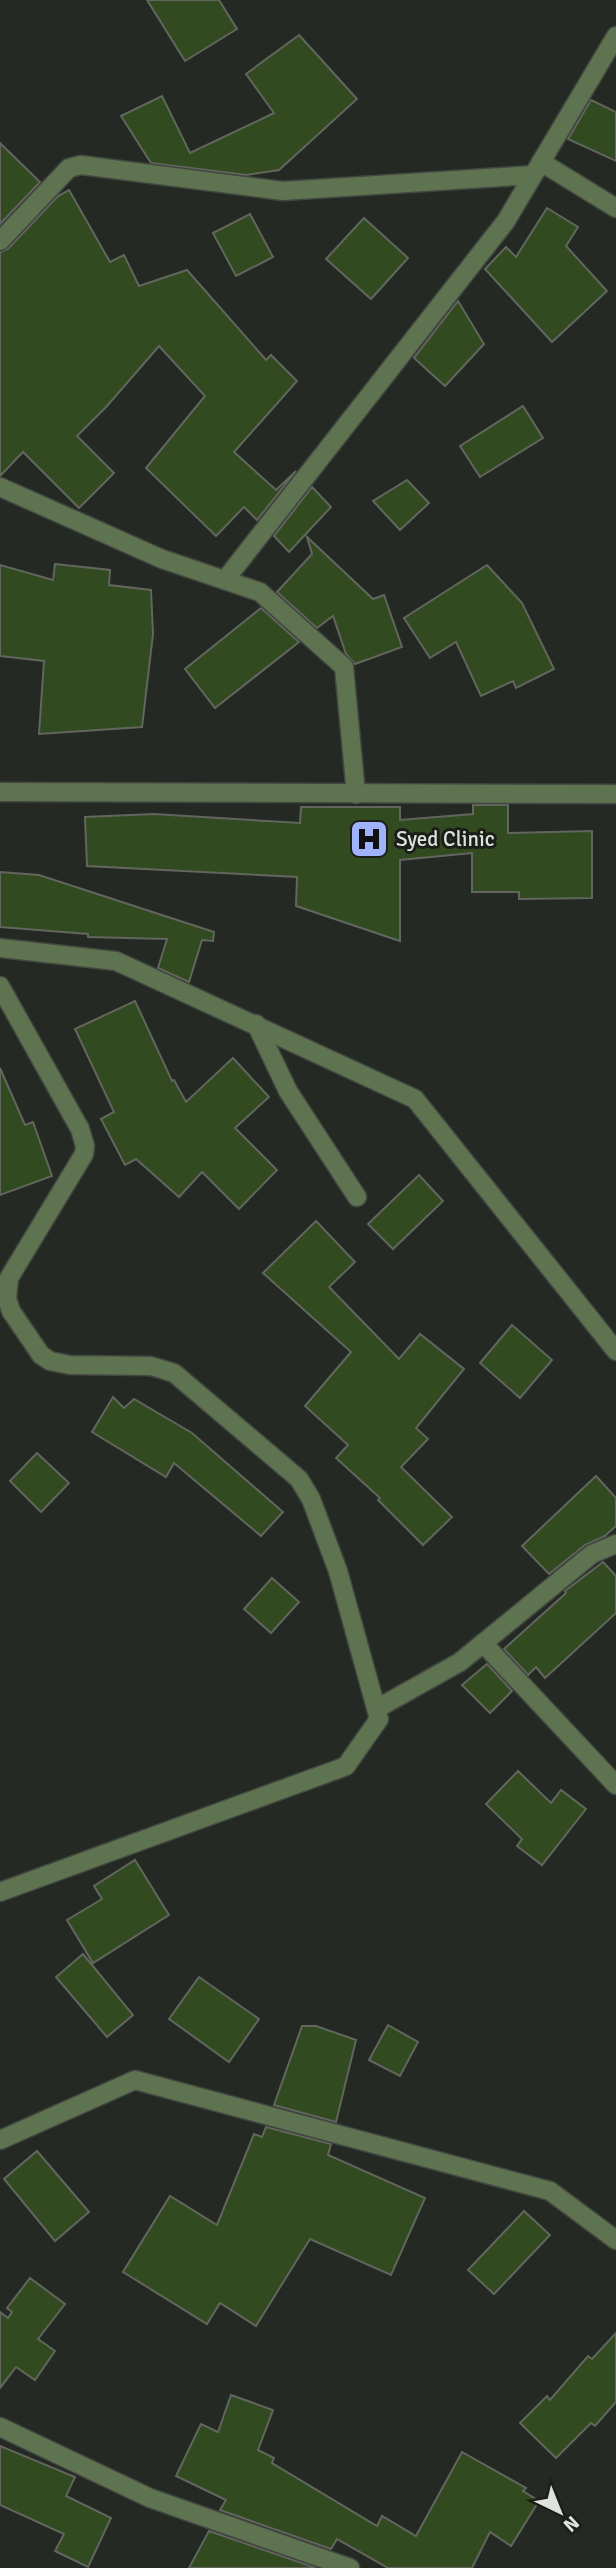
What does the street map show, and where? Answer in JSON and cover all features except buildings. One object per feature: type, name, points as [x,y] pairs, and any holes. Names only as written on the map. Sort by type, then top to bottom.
[{"type":"street","points":[[225,580],[495,236],[616,36]]},
{"type":"street","points":[[0,241],[69,168],[81,165],[283,191],[537,169],[616,208]]},
{"type":"street","points":[[0,487],[162,559],[260,592],[344,667],[356,794]]},
{"type":"street","points":[[0,792],[616,794]]},
{"type":"street","points":[[0,948],[116,961],[415,1099],[616,1351]]},
{"type":"street","points":[[0,986],[80,1129],[85,1146],[84,1154],[9,1278],[7,1299],[11,1311],[41,1355],[50,1361],[70,1365],[151,1366],[174,1373],[299,1479],[312,1499],[338,1571],[378,1716]]},
{"type":"street","points":[[256,1024],[288,1091],[357,1197]]},
{"type":"street","points":[[0,1892],[346,1766],[378,1716],[460,1662],[592,1554],[616,1544]]},
{"type":"street","points":[[483,1643],[616,1785]]},
{"type":"street","points":[[0,2140],[135,2080],[550,2191],[616,2240]]},
{"type":"street","points":[[0,2427],[150,2498],[350,2568]]},
{"type":"place","name":"Syed Clinic","points":[[369,839]]}]
